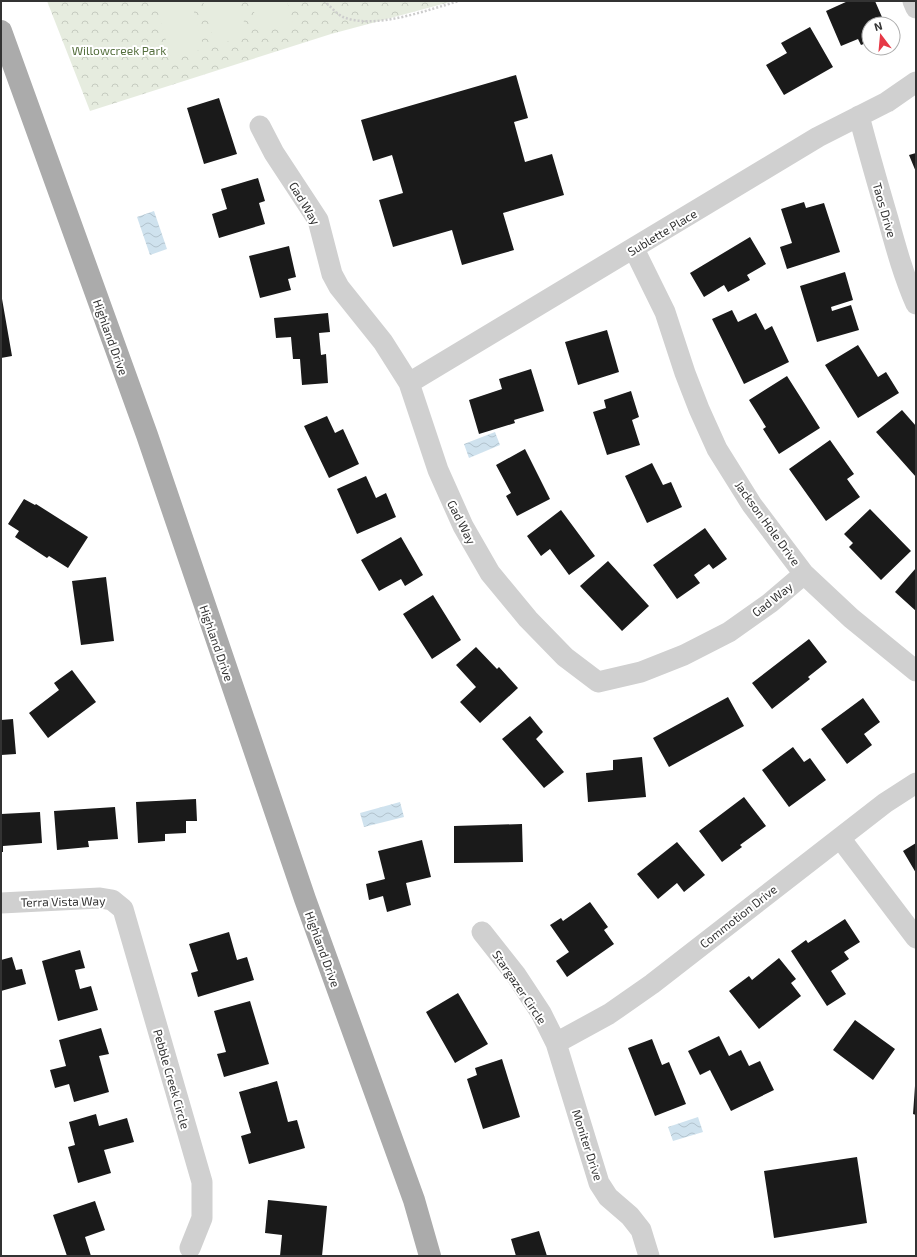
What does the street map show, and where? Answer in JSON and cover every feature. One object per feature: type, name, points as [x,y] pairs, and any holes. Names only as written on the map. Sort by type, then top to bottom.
[{"type":"main road","name":"Highland Drive","points":[[1,31],[147,435],[305,899],[414,1200],[430,1256]]},
{"type":"street","points":[[913,1],[916,8]]},
{"type":"street","name":"Sublette Place","points":[[409,383],[818,137],[887,102],[916,82]]},
{"type":"street","name":"Taos Drive","points":[[859,116],[896,249],[916,304]]},
{"type":"street","name":"Gad Way","points":[[260,126],[274,153],[318,220],[332,274],[338,287],[383,342],[409,383],[438,470],[463,526],[490,573],[528,619],[565,657],[598,682],[641,672],[684,655],[729,632],[770,603],[804,574]]},
{"type":"street","name":"Jackson Hole Drive","points":[[634,249],[665,312],[685,374],[717,449],[752,505],[804,574],[851,618],[916,671]]},
{"type":"street","name":"Commotion Drive","points":[[556,1043],[609,1014],[652,984],[884,803],[916,783]]},
{"type":"street","points":[[840,838],[916,938]]},
{"type":"street","name":"Terra Vista Way","points":[[1,903],[100,898],[112,900],[123,909]]},
{"type":"street","name":"Pebble Creek Circle","points":[[123,909],[202,1182],[202,1218],[190,1248]]},
{"type":"street","name":"Stargazer Circle","points":[[482,932],[516,976],[541,1013],[556,1043]]},
{"type":"street","name":"Moniter Drive","points":[[556,1043],[599,1183],[608,1197],[630,1216],[641,1230],[649,1256]]},
{"type":"path","points":[[324,1],[343,17],[366,22],[389,20],[459,1]]},
{"type":"green space","name":"Willowcreek Park","points":[[47,1],[454,1],[331,34],[90,111]]},
{"type":"green space","points":[[155,1],[191,1],[204,49],[171,58]]},
{"type":"green space","points":[[203,1],[238,1],[248,36],[215,45]]},
{"type":"green space","points":[[251,1],[287,1],[293,24],[260,33]]},
{"type":"water","points":[[154,211],[167,249],[150,255],[137,217]]},
{"type":"water","points":[[495,432],[500,445],[469,458],[464,444]]},
{"type":"water","points":[[400,802],[404,817],[364,827],[360,813]]},
{"type":"water","points":[[698,1117],[703,1132],[673,1141],[668,1127]]},
{"type":"building","points":[[848,1],[875,1],[882,16],[861,16],[861,45],[858,39],[841,46],[826,11]]},
{"type":"building","points":[[810,27],[833,67],[784,95],[766,65],[787,53],[781,43]]},
{"type":"building","points":[[516,75],[528,118],[514,122],[525,162],[552,154],[564,195],[503,213],[514,250],[462,265],[452,230],[393,247],[379,200],[403,193],[392,155],[373,161],[361,120]]},
{"type":"building","points":[[219,98],[237,154],[204,164],[187,108]]},
{"type":"building","points":[[916,153],[916,172],[909,155]]},
{"type":"building","points":[[258,178],[265,201],[259,203],[265,224],[219,238],[212,214],[227,209],[221,189]]},
{"type":"building","points":[[804,202],[806,208],[824,203],[840,252],[787,269],[780,247],[792,243],[781,209]]},
{"type":"building","points":[[750,237],[766,264],[747,275],[750,280],[728,292],[724,285],[704,297],[690,273]]},
{"type":"building","points":[[289,246],[296,277],[288,279],[291,290],[260,298],[249,256]]},
{"type":"building","points":[[845,272],[853,300],[831,307],[832,311],[851,305],[859,330],[817,342],[800,286]]},
{"type":"building","points":[[1,293],[12,356],[1,358]]},
{"type":"building","points":[[732,310],[738,322],[756,313],[765,330],[772,326],[789,362],[744,384],[712,319]]},
{"type":"building","points":[[328,313],[330,332],[319,333],[321,355],[326,354],[328,383],[302,385],[300,359],[293,359],[291,337],[276,338],[274,318]]},
{"type":"building","points":[[607,330],[619,372],[578,385],[565,342]]},
{"type":"building","points":[[858,345],[878,377],[886,372],[899,393],[858,418],[825,365]]},
{"type":"building","points":[[531,369],[544,411],[514,420],[515,423],[479,434],[469,400],[502,389],[499,379]]},
{"type":"building","points":[[787,376],[820,428],[779,454],[763,429],[766,427],[749,400]]},
{"type":"building","points":[[631,391],[639,417],[632,420],[640,445],[607,455],[593,412],[606,408],[604,400]]},
{"type":"building","points":[[902,410],[916,426],[916,477],[876,432]]},
{"type":"building","points":[[327,416],[335,433],[343,429],[359,464],[329,478],[304,426]]},
{"type":"building","points":[[830,440],[854,474],[847,479],[860,497],[826,521],[789,469]]},
{"type":"building","points":[[525,449],[550,499],[517,516],[506,496],[511,493],[496,465]]},
{"type":"building","points":[[652,463],[663,485],[671,482],[682,507],[647,523],[625,476]]},
{"type":"building","points":[[366,476],[376,498],[386,493],[396,517],[357,534],[337,489]]},
{"type":"building","points":[[24,499],[35,505],[36,504],[88,537],[68,568],[49,556],[47,558],[15,537],[19,531],[8,524]]},
{"type":"building","points":[[870,509],[911,551],[881,580],[849,547],[853,543],[844,534]]},
{"type":"building","points":[[561,510],[595,556],[569,575],[550,549],[541,556],[527,536]]},
{"type":"building","points":[[705,528],[727,559],[713,569],[709,564],[694,575],[700,583],[677,599],[653,565]]},
{"type":"building","points":[[401,537],[423,575],[405,586],[401,579],[379,591],[361,560]]},
{"type":"building","points":[[608,561],[649,606],[622,631],[580,586]]},
{"type":"building","points":[[916,568],[916,611],[895,592]]},
{"type":"building","points":[[106,577],[114,641],[81,645],[72,581]]},
{"type":"building","points":[[433,595],[461,640],[432,659],[403,614]]},
{"type":"building","points":[[809,639],[827,662],[808,677],[810,679],[772,709],[752,683]]},
{"type":"building","points":[[476,647],[497,669],[499,667],[518,688],[480,723],[460,702],[476,687],[456,665]]},
{"type":"building","points":[[72,670],[96,702],[48,738],[29,713],[59,690],[54,683]]},
{"type":"building","points":[[728,697],[744,726],[669,767],[653,738]]},
{"type":"building","points":[[863,698],[880,722],[864,734],[872,745],[847,764],[821,729]]},
{"type":"building","points":[[530,716],[543,732],[536,739],[564,772],[544,788],[502,739]]},
{"type":"building","points":[[13,719],[16,754],[1,755],[1,720]]},
{"type":"building","points":[[793,747],[804,762],[810,758],[826,780],[789,807],[762,770]]},
{"type":"building","points":[[642,757],[646,797],[588,802],[586,773],[613,770],[613,760]]},
{"type":"building","points":[[744,797],[766,826],[740,845],[742,847],[722,862],[699,831]]},
{"type":"building","points":[[196,799],[197,821],[186,821],[186,833],[165,834],[165,841],[138,843],[136,802]]},
{"type":"building","points":[[115,807],[118,839],[88,841],[89,847],[57,850],[54,811]]},
{"type":"building","points":[[40,812],[42,843],[3,846],[3,852],[1,852],[1,814]]},
{"type":"building","points":[[522,824],[523,862],[454,863],[454,826]]},
{"type":"building","points":[[422,840],[431,877],[406,883],[411,905],[387,912],[383,896],[369,900],[366,884],[385,879],[378,851]]},
{"type":"building","points":[[677,842],[705,875],[684,892],[677,883],[658,899],[637,874]]},
{"type":"building","points":[[916,843],[916,873],[903,851]]},
{"type":"building","points":[[590,902],[608,927],[604,930],[614,944],[567,977],[556,961],[569,952],[550,925],[561,918],[563,921]]},
{"type":"building","points":[[845,919],[860,942],[844,952],[849,959],[831,971],[846,994],[827,1006],[791,951],[806,940],[808,943]]},
{"type":"building","points":[[229,932],[237,960],[247,957],[254,980],[198,997],[191,973],[198,971],[189,944]]},
{"type":"building","points":[[80,950],[85,968],[75,970],[80,989],[91,986],[98,1010],[58,1021],[42,961]]},
{"type":"building","points":[[12,957],[16,970],[22,969],[26,984],[1,991],[1,960]]},
{"type":"building","points":[[779,958],[796,979],[791,983],[801,996],[759,1029],[729,991],[749,976],[752,980]]},
{"type":"building","points":[[458,993],[488,1044],[455,1063],[426,1012]]},
{"type":"building","points":[[250,1001],[269,1064],[224,1077],[217,1054],[226,1052],[214,1011]]},
{"type":"building","points":[[855,1020],[895,1049],[873,1080],[833,1050]]},
{"type":"building","points":[[101,1028],[109,1054],[99,1056],[109,1092],[74,1102],[69,1084],[55,1088],[50,1070],[66,1066],[59,1040]]},
{"type":"building","points":[[719,1036],[729,1056],[741,1050],[749,1066],[760,1061],[774,1090],[731,1111],[710,1070],[700,1075],[688,1051]]},
{"type":"building","points":[[652,1039],[662,1065],[669,1062],[686,1104],[655,1116],[628,1048]]},
{"type":"building","points":[[502,1059],[520,1117],[483,1129],[467,1079],[477,1075],[475,1068]]},
{"type":"building","points":[[277,1081],[288,1122],[297,1120],[305,1148],[249,1164],[241,1136],[251,1133],[239,1092]]},
{"type":"building","points":[[916,1086],[916,1115],[913,1114]]},
{"type":"building","points":[[96,1114],[99,1126],[127,1118],[134,1142],[104,1150],[111,1173],[78,1183],[68,1147],[75,1145],[69,1122]]},
{"type":"building","points":[[857,1157],[867,1223],[774,1238],[764,1171]]},
{"type":"building","points":[[268,1200],[327,1206],[322,1256],[280,1256],[282,1235],[265,1233]]},
{"type":"building","points":[[95,1201],[105,1230],[85,1237],[91,1256],[67,1256],[53,1215]]},
{"type":"building","points":[[539,1231],[547,1256],[516,1256],[511,1239]]}]
